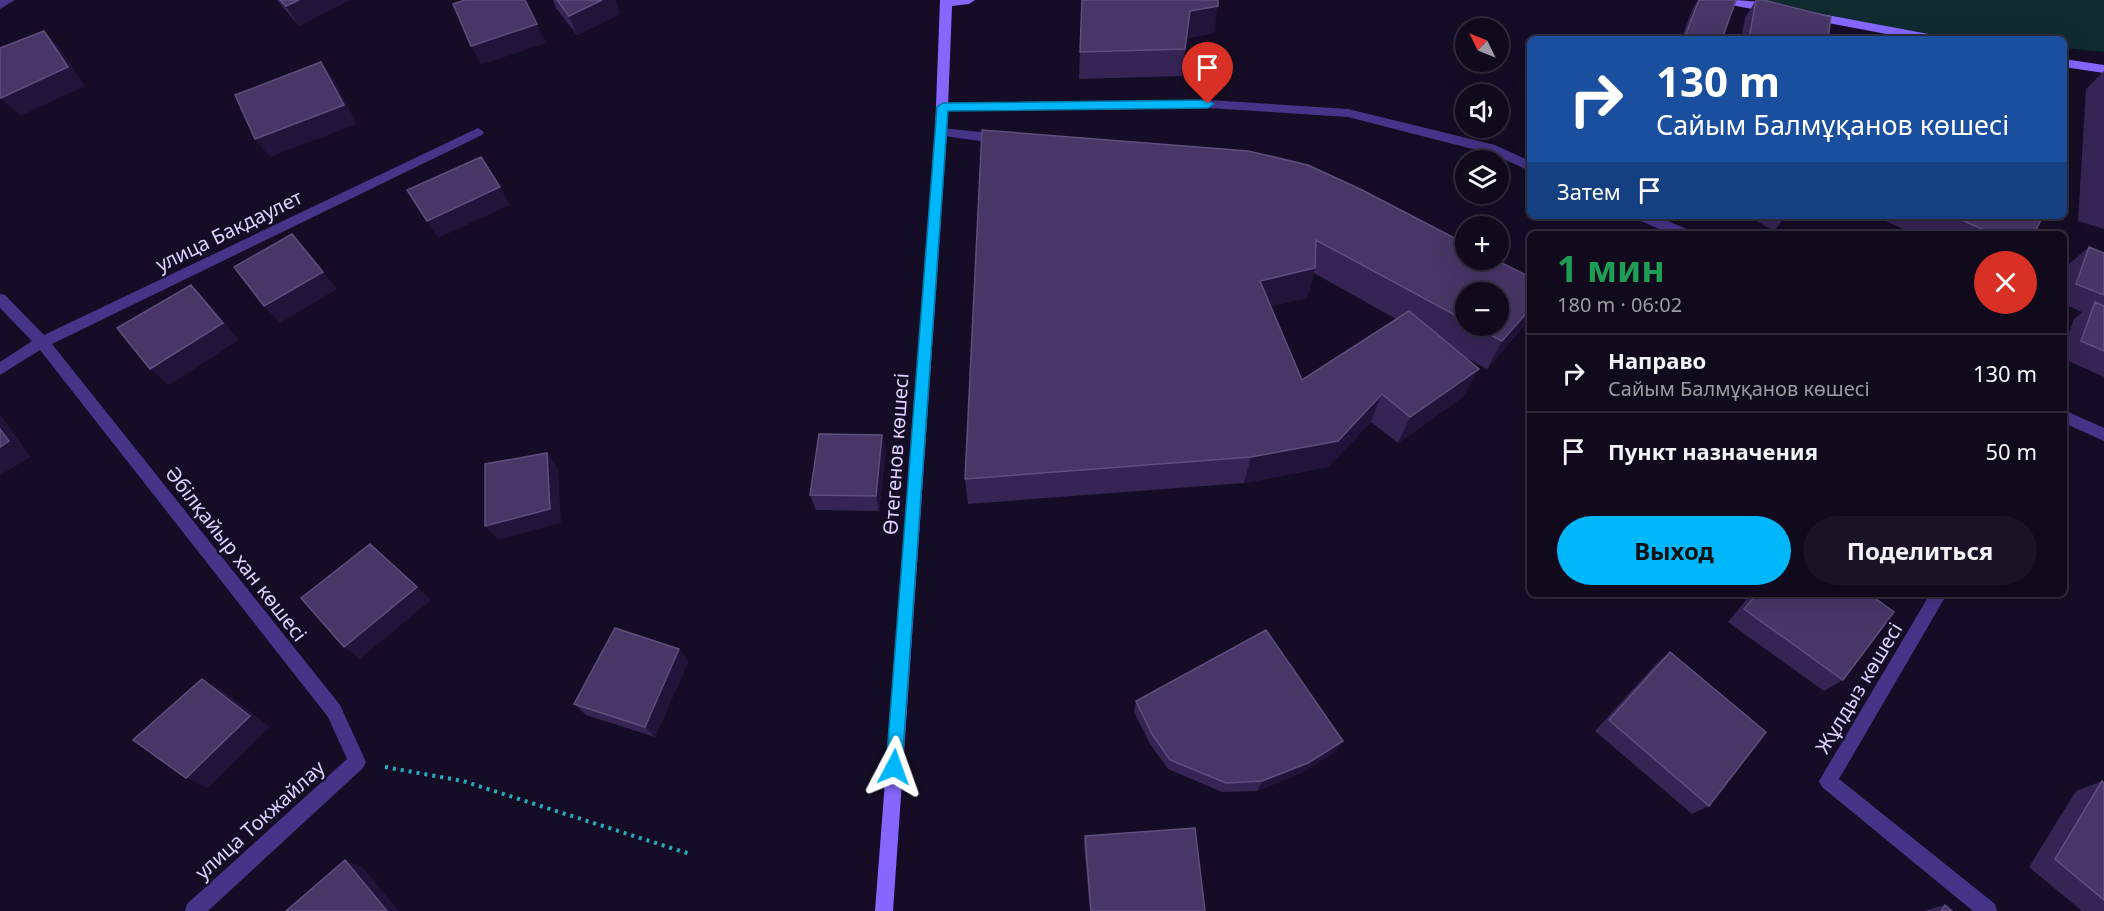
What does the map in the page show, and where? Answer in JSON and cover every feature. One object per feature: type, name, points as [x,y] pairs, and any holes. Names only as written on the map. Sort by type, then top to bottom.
[{"type":"street","points":[[0,5],[9,0]]},
{"type":"street","points":[[947,1],[969,0]]},
{"type":"street","points":[[1726,0],[1918,36]]},
{"type":"street","name":"Өтегенов көшесі","points":[[884,911],[943,107],[947,1]]},
{"type":"street","points":[[2067,63],[2104,69]]},
{"type":"street","points":[[943,107],[1208,104],[1348,113],[1495,150],[1527,165]]},
{"type":"street","name":"улица Бакдаулет","points":[[0,369],[42,342],[478,132]]},
{"type":"street","points":[[941,132],[1010,140]]},
{"type":"street","points":[[1650,219],[1677,231]]},
{"type":"street","name":"Әбілқайыр хан көшесі","points":[[0,299],[42,342],[334,711],[357,762]]},
{"type":"street","points":[[2067,417],[2104,435]]},
{"type":"street","name":"Жұлдыз көшесі","points":[[1937,597],[1828,782],[1988,911]]},
{"type":"street","name":"улица Токжайлау","points":[[194,911],[357,762]]},
{"type":"path","points":[[357,762],[464,781],[690,854]]},
{"type":"green space","points":[[1756,0],[2104,0],[2104,52],[2067,48],[2067,36],[1939,36],[1895,32]]},
{"type":"building","points":[[280,0],[299,0],[286,6]]},
{"type":"building","points":[[465,0],[525,0],[537,24],[471,46],[453,4]]},
{"type":"building","points":[[557,0],[602,0],[569,16]]},
{"type":"building","points":[[1082,0],[1218,0],[1218,6],[1190,11],[1185,49],[1080,52]]},
{"type":"building","points":[[1699,0],[1736,0],[1723,36],[1685,36]]},
{"type":"building","points":[[1756,0],[1831,17],[1828,36],[1750,36]]},
{"type":"building","points":[[44,31],[68,67],[1,98],[0,48]]},
{"type":"building","points":[[321,62],[344,105],[255,139],[235,95]]},
{"type":"building","points":[[982,130],[1248,151],[1308,165],[1455,238],[1455,270],[1509,270],[1509,266],[1527,276],[1527,312],[1509,333],[1509,282],[1455,282],[1455,315],[1316,240],[1315,268],[1260,281],[1302,380],[1409,311],[1479,369],[1410,417],[1382,394],[1338,441],[1251,457],[965,479]]},
{"type":"building","points":[[481,157],[500,187],[427,221],[407,190]]},
{"type":"building","points":[[1960,219],[2042,219],[2036,231],[1986,231]]},
{"type":"building","points":[[292,234],[323,272],[264,306],[234,267]]},
{"type":"building","points":[[2089,247],[2104,253],[2104,295],[2076,284]]},
{"type":"building","points":[[191,285],[223,323],[150,369],[117,328]]},
{"type":"building","points":[[2095,302],[2104,306],[2104,351],[2081,341]]},
{"type":"building","points":[[1493,336],[1506,336],[1502,341]]},
{"type":"building","points":[[0,429],[9,441],[0,447]]},
{"type":"building","points":[[819,434],[882,435],[876,496],[810,495]]},
{"type":"building","points":[[547,453],[550,509],[485,526],[485,464]]},
{"type":"building","points":[[370,544],[417,587],[344,647],[301,598]]},
{"type":"building","points":[[1754,597],[1873,597],[1894,612],[1843,680],[1744,609]]},
{"type":"building","points":[[615,628],[679,649],[645,727],[574,704]]},
{"type":"building","points":[[1266,630],[1343,741],[1308,763],[1262,781],[1226,783],[1170,760],[1152,734],[1136,701]]},
{"type":"building","points":[[1670,652],[1766,732],[1709,806],[1609,720]]},
{"type":"building","points":[[202,679],[250,716],[186,778],[133,740]]},
{"type":"building","points":[[2102,781],[2104,783],[2104,900],[2055,859]]},
{"type":"building","points":[[1195,828],[1205,911],[1091,911],[1085,836]]},
{"type":"building","points":[[345,860],[387,911],[286,911]]},
{"type":"building","points":[[1945,905],[1952,911],[1941,911]]},
{"type":"route","points":[[894,767],[943,107],[1208,104]]}]
